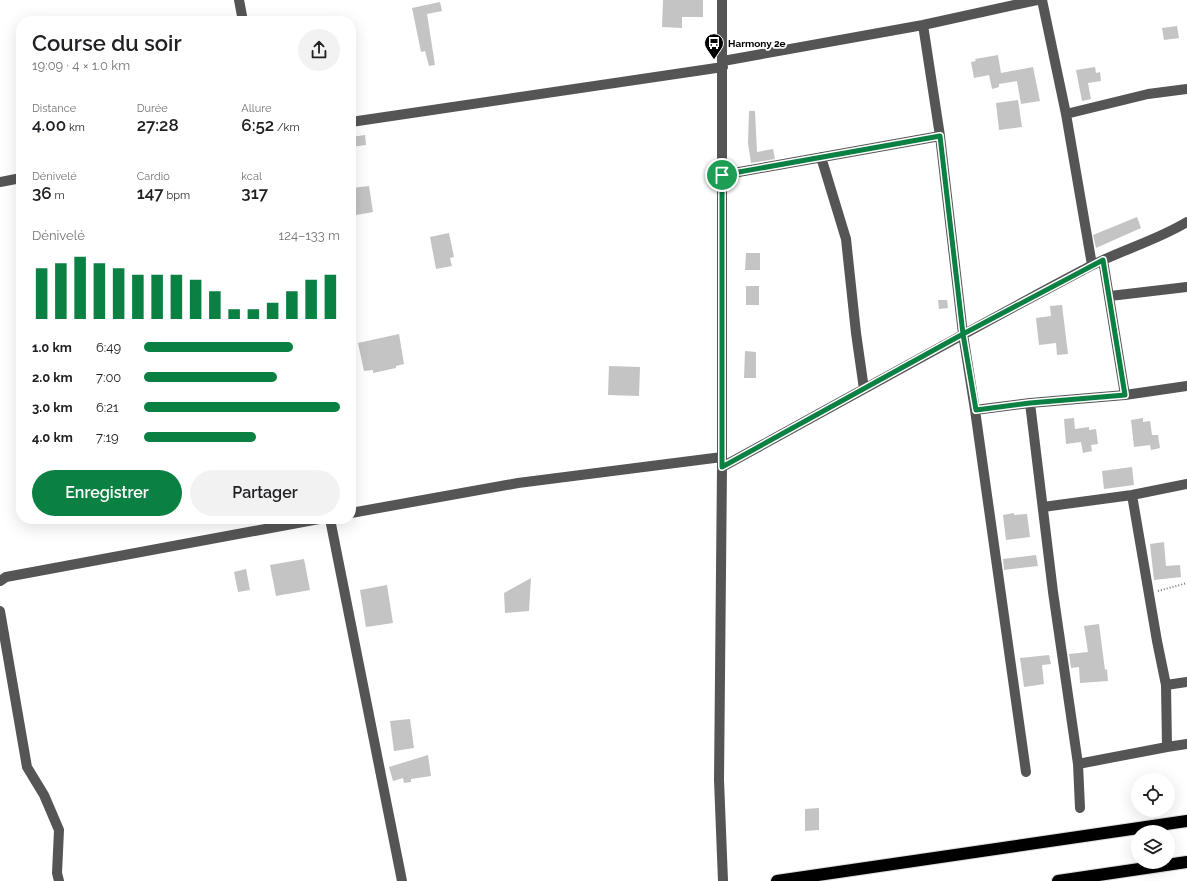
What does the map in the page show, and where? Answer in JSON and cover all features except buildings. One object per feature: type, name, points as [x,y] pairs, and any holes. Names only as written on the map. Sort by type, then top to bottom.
[{"type":"highway","points":[[777,881],[1187,821]]},
{"type":"highway","points":[[1058,881],[1187,862]]},
{"type":"street","points":[[239,0],[242,16]]},
{"type":"street","points":[[722,0],[722,462],[719,780],[723,881]]},
{"type":"street","points":[[356,121],[723,64],[923,25],[1037,0]]},
{"type":"street","points":[[1042,0],[1066,114],[1092,265]]},
{"type":"street","points":[[923,25],[940,136],[963,334],[976,410],[1026,772]]},
{"type":"street","points":[[1066,114],[1148,94],[1187,90]]},
{"type":"street","points":[[722,175],[940,136]]},
{"type":"street","points":[[821,157],[846,239],[856,333],[864,389]]},
{"type":"street","points":[[0,182],[16,179]]},
{"type":"street","points":[[356,512],[518,482],[722,462],[864,389],[1092,265],[1130,248],[1154,240],[1187,222]]},
{"type":"street","points":[[1103,260],[1125,395]]},
{"type":"street","points":[[1110,296],[1187,286]]},
{"type":"street","points":[[976,410],[1030,403],[1125,395],[1187,386]]},
{"type":"street","points":[[1030,403],[1053,592],[1078,764],[1080,808]]},
{"type":"street","points":[[1043,507],[1132,494],[1187,484]]},
{"type":"street","points":[[1132,494],[1166,685],[1167,747]]},
{"type":"street","points":[[0,581],[6,577],[293,524]]},
{"type":"street","points":[[331,524],[402,881]]},
{"type":"street","points":[[0,612],[27,767],[44,795],[59,830],[59,881]]},
{"type":"street","points":[[1166,685],[1187,682]]},
{"type":"street","points":[[1078,764],[1187,744]]},
{"type":"path","points":[[1149,593],[1187,583]]},
{"type":"place","name":"Harmony 2e","points":[[714,60]]},
{"type":"route","points":[[722,175],[722,467],[963,334],[976,410],[1030,403],[1125,395],[1103,260],[963,334],[940,136],[722,175]]}]
